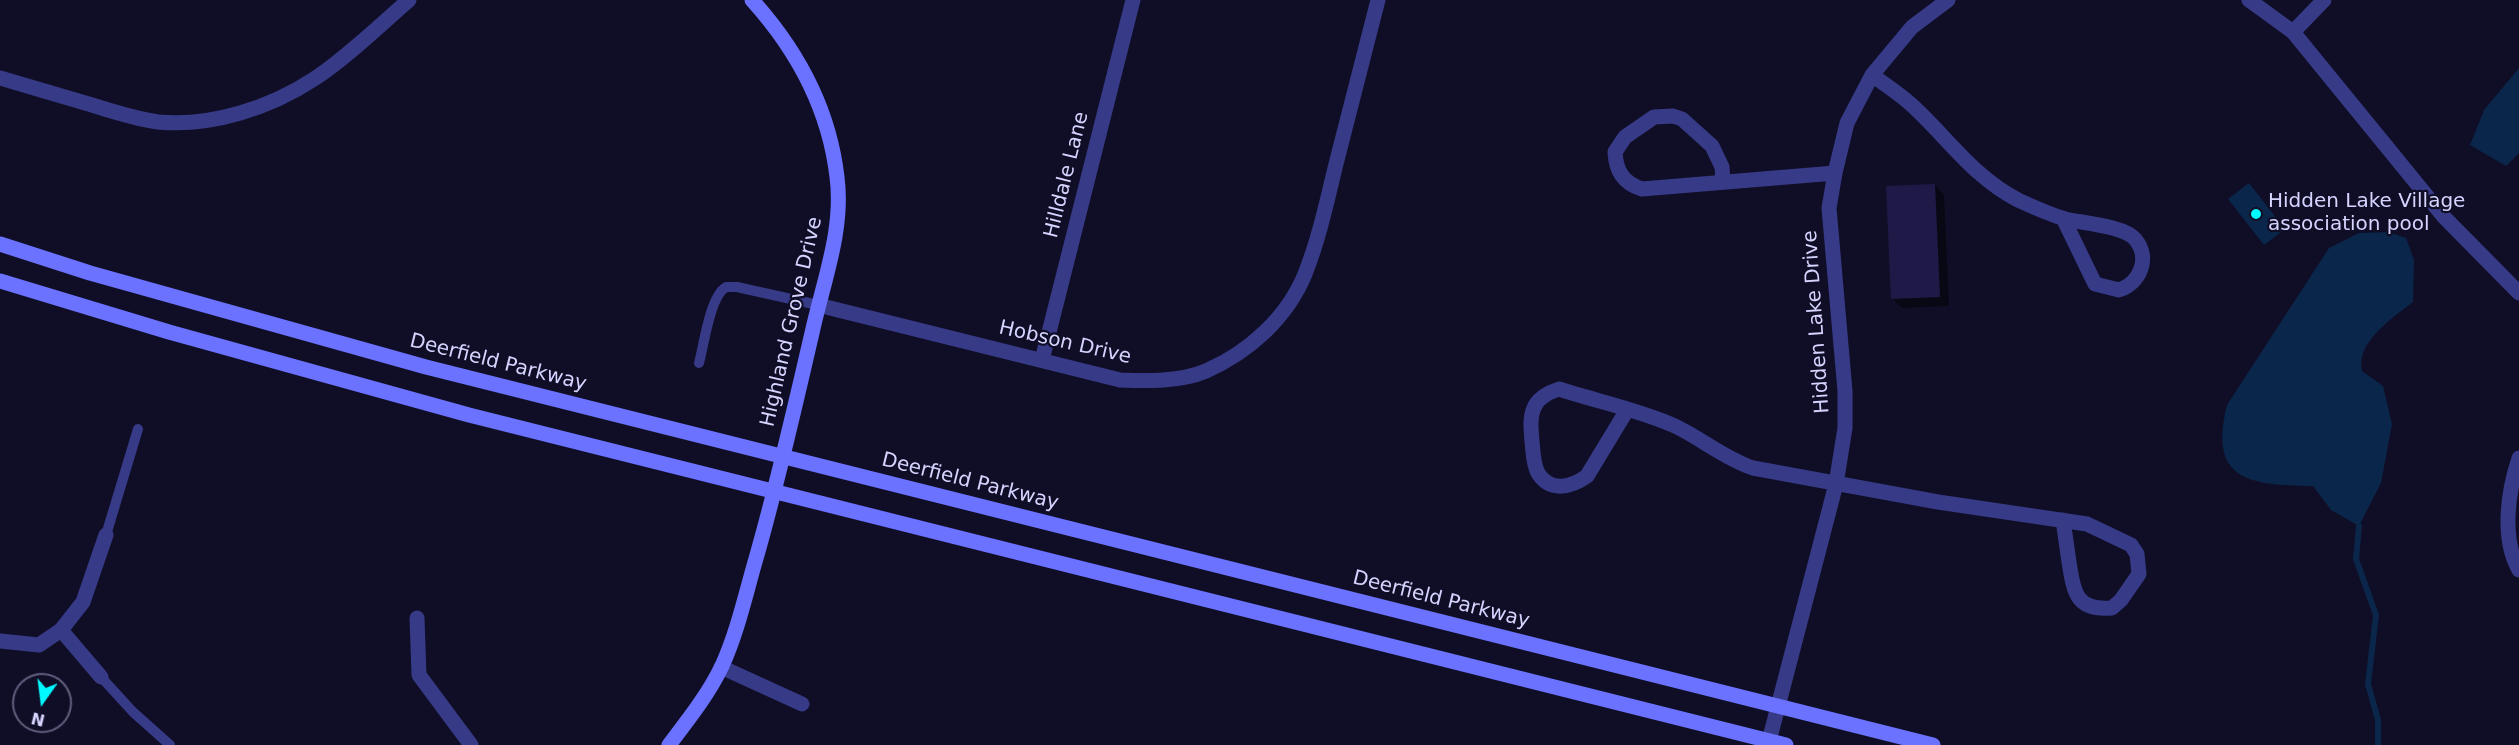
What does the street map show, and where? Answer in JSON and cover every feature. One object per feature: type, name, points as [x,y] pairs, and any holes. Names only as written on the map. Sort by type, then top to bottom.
[{"type":"main road","name":"Highland Grove Drive","points":[[669,745],[699,706],[721,666],[738,623],[783,457],[834,241],[838,209],[837,177],[823,116],[810,81],[757,2]]},
{"type":"main road","name":"Deerfield Parkway","points":[[0,243],[90,273],[416,364],[1933,745]]},
{"type":"main road","points":[[0,281],[169,332],[469,415],[1769,743],[1786,745]]},
{"type":"street","points":[[0,78],[133,118],[179,122],[215,119],[263,106],[289,95],[316,78],[409,0]]},
{"type":"street","name":"Hilldale Lane","points":[[1042,360],[1133,0]]},
{"type":"street","name":"Hobson Drive","points":[[818,305],[1120,380],[1148,381],[1205,371],[1252,345],[1288,306],[1305,275],[1318,237],[1378,0]]},
{"type":"street","name":"Hidden Lake Drive","points":[[1769,743],[1836,484],[1845,419],[1845,391],[1829,208],[1847,123],[1872,75],[1912,27],[1948,0]]},
{"type":"street","points":[[2249,0],[2293,32],[2444,217],[2519,293]]},
{"type":"street","points":[[2293,32],[2324,0]]},
{"type":"street","points":[[1872,75],[1915,107],[1976,173],[1995,188],[2063,218],[2118,231],[2134,238],[2142,254],[2142,263],[2140,273],[2134,282],[2119,290],[2095,284],[2063,218]]},
{"type":"street","points":[[1723,182],[1722,167],[1712,146],[1682,119],[1654,117],[1625,137],[1616,152],[1618,172],[1633,186],[1642,189],[1835,173]]},
{"type":"street","points":[[1627,410],[1587,476],[1567,488],[1546,482],[1538,474],[1534,464],[1531,423],[1535,404],[1541,398],[1559,389],[1627,410],[1675,426],[1733,462],[1753,468],[1836,484],[2063,520],[2088,524],[2131,545],[2137,554],[2139,574],[2121,600],[2112,608],[2092,608],[2083,603],[2073,590],[2063,520]]},
{"type":"street","points":[[2519,458],[2508,519],[2510,540],[2519,570]]},
{"type":"street","points":[[0,641],[39,645],[61,630],[83,602],[106,535]]},
{"type":"street","points":[[417,618],[419,675],[471,745]]},
{"type":"street","points":[[61,630],[101,677]]},
{"type":"street","points":[[721,666],[802,704]]},
{"type":"lane","points":[[699,363],[713,306],[718,295],[726,287],[737,287],[818,305]]},
{"type":"lane","points":[[106,535],[138,429]]},
{"type":"lane","points":[[101,677],[133,712],[170,745]]},
{"type":"water","points":[[2519,68],[2519,153],[2506,166],[2470,145],[2484,110]]},
{"type":"water","name":"Hidden Lake Village association pool","points":[[2249,183],[2285,229],[2264,245],[2228,199]]},
{"type":"water","points":[[2389,232],[2406,238],[2414,260],[2413,302],[2378,331],[2364,350],[2361,360],[2362,371],[2383,386],[2392,424],[2381,483],[2359,526],[2331,510],[2313,486],[2270,484],[2239,474],[2229,464],[2223,450],[2223,430],[2227,405],[2329,248],[2359,233]]},
{"type":"building","points":[[1935,184],[1940,297],[1891,299],[1886,186]]},
{"type":"waterway","points":[[2359,526],[2356,559],[2376,615],[2368,684],[2378,720],[2378,745]]},
{"type":"place","name":"Hidden Lake Village association pool","points":[[2256,214]]}]
